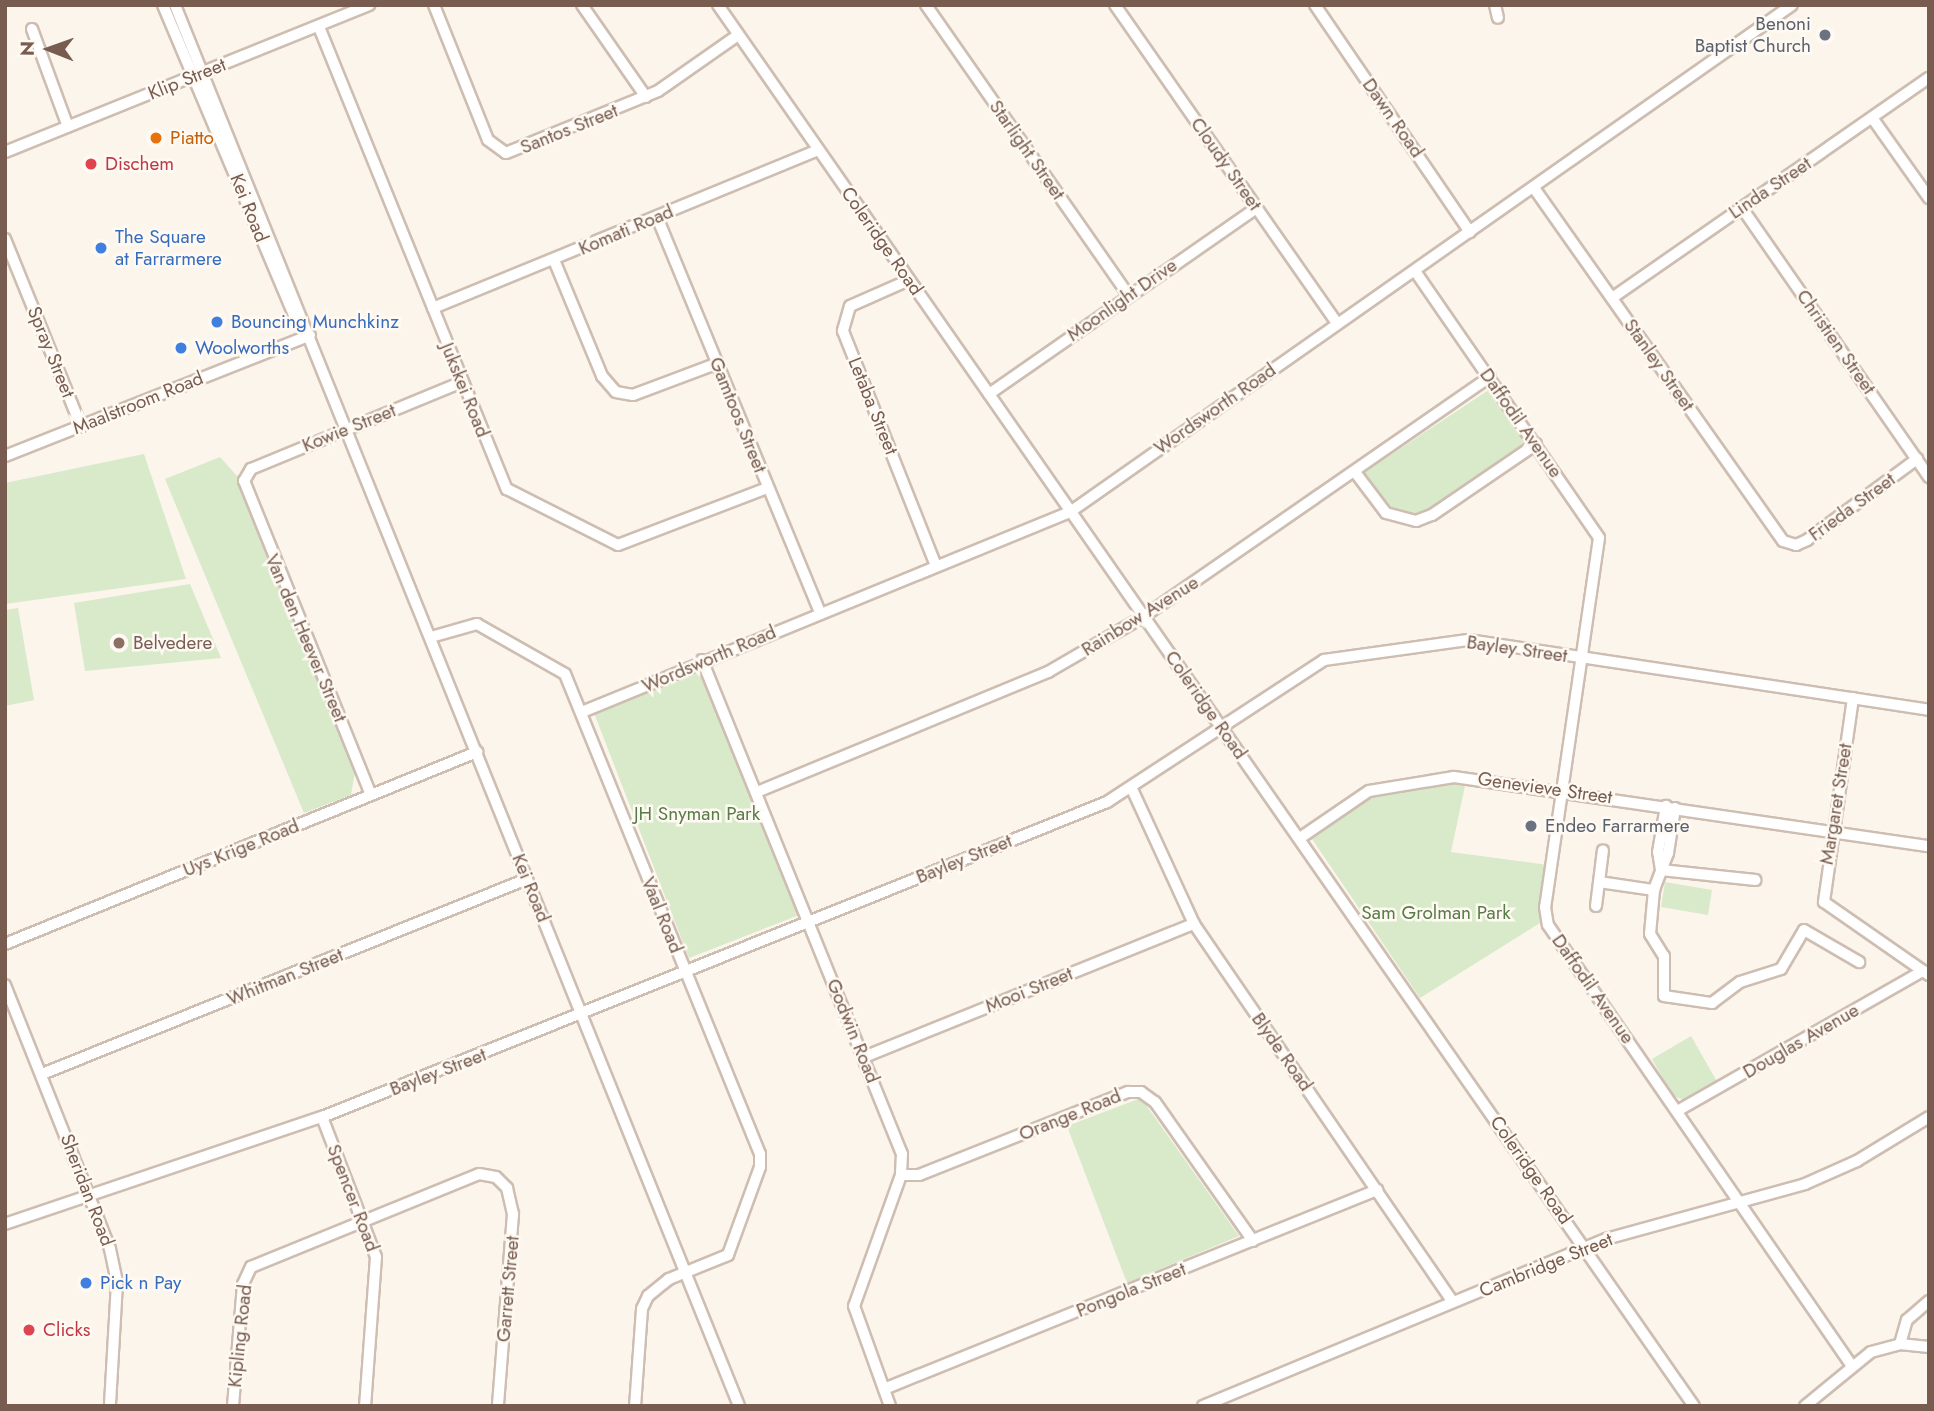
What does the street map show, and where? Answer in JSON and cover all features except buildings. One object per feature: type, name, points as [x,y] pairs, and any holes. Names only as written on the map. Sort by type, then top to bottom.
[{"type":"street","name":"Kei Road","points":[[163,5],[199,74]]},
{"type":"street","name":"Kei Road","points":[[175,5],[199,74],[431,637],[739,1406]]},
{"type":"street","name":"Klip Street","points":[[5,152],[369,5]]},
{"type":"street","name":"Santos Street","points":[[434,5],[488,140],[498,150],[514,152],[646,97],[738,35]]},
{"type":"street","points":[[582,5],[646,97]]},
{"type":"street","name":"Coleridge Road","points":[[718,5],[1694,1406]]},
{"type":"street","name":"Starlight Street","points":[[926,5],[1128,295]]},
{"type":"street","name":"Cloudy Street","points":[[1115,5],[1337,323]]},
{"type":"street","name":"Dawn Road","points":[[1315,5],[1470,232]]},
{"type":"street","points":[[1495,5],[1498,18]]},
{"type":"street","name":"Wordsworth Road","points":[[582,712],[702,660],[1070,512],[1792,5]]},
{"type":"street","name":"Jukskei Road","points":[[318,27],[507,489],[611,544],[634,542],[767,488]]},
{"type":"street","points":[[32,29],[68,127]]},
{"type":"street","name":"Linda Street","points":[[1612,298],[1929,78]]},
{"type":"street","points":[[1873,119],[1929,198]]},
{"type":"street","name":"Komati Road","points":[[433,308],[818,150]]},
{"type":"street","name":"Stanley Street","points":[[1534,188],[1783,541]]},
{"type":"street","name":"Moonlight Drive","points":[[989,394],[1257,208]]},
{"type":"street","name":"Christien Street","points":[[1742,208],[1929,477]]},
{"type":"street","name":"Gamtoos Street","points":[[657,217],[820,613]]},
{"type":"street","name":"Spray Street","points":[[5,239],[81,426]]},
{"type":"street","points":[[554,260],[602,376],[616,392],[633,396],[718,363]]},
{"type":"street","name":"Daffodil Avenue","points":[[1415,271],[1599,538],[1584,659],[1545,917],[1852,1366]]},
{"type":"street","name":"Letaba Street","points":[[909,280],[850,306],[843,331],[936,566]]},
{"type":"street","name":"Maalstroom Road","points":[[5,456],[307,336]]},
{"type":"street","name":"Rainbow Avenue","points":[[757,792],[1034,680],[1143,617],[1490,377]]},
{"type":"street","name":"Kowie Street","points":[[244,481],[251,469],[461,382]]},
{"type":"street","points":[[1355,472],[1386,513],[1416,521],[1432,515],[1536,444]]},
{"type":"street","name":"Frieda Street","points":[[1783,541],[1796,545],[1807,540],[1917,459]]},
{"type":"street","name":"Van den Heever Street","points":[[244,481],[244,491],[371,794]]},
{"type":"street","name":"Vaal Road","points":[[431,637],[462,625],[482,626],[559,667],[582,712],[760,1158],[732,1248],[721,1259],[657,1285],[645,1302],[635,1406]]},
{"type":"street","name":"Bayley Street","points":[[5,1224],[322,1117],[582,1015],[1132,789],[1324,660],[1456,640],[1929,710]]},
{"type":"street","name":"Godwin Road","points":[[702,660],[902,1154],[901,1175],[854,1306],[890,1406]]},
{"type":"street","name":"Margaret Street","points":[[1853,698],[1823,897],[1828,908],[1926,973]]},
{"type":"street","name":"Uys Krige Road","points":[[5,944],[477,752]]},
{"type":"street","name":"Genevieve Street","points":[[1300,838],[1369,791],[1385,786],[1466,777],[1929,846]]},
{"type":"street","name":"Blyde Road","points":[[1132,789],[1194,924],[1453,1303]]},
{"type":"street","points":[[1670,807],[1661,870],[1654,890],[1650,934],[1664,956],[1661,992],[1669,999],[1712,1003],[1740,982],[1779,971],[1804,930],[1859,962]]},
{"type":"street","points":[[1596,906],[1603,850]]},
{"type":"street","points":[[1661,870],[1755,880]]},
{"type":"street","name":"Whitman Street","points":[[42,1074],[527,879]]},
{"type":"street","points":[[1599,882],[1654,890]]},
{"type":"street","name":"Mooi Street","points":[[864,1056],[1194,924]]},
{"type":"street","name":"Douglas Avenue","points":[[1679,1110],[1926,973]]},
{"type":"street","name":"Sheridan Road","points":[[5,985],[91,1196],[117,1283],[110,1406]]},
{"type":"street","name":"Orange Road","points":[[901,1175],[919,1175],[1128,1092],[1141,1091],[1155,1102],[1253,1241]]},
{"type":"street","name":"Spencer Road","points":[[322,1117],[364,1220],[377,1267],[365,1406]]},
{"type":"street","name":"Cambridge Street","points":[[1203,1406],[1221,1403],[1606,1239],[1743,1205],[1857,1161],[1929,1117]]},
{"type":"street","name":"Garrett Street","points":[[364,1220],[473,1175],[496,1177],[507,1188],[513,1214],[498,1406]]},
{"type":"street","name":"Pongola Street","points":[[884,1389],[1377,1190]]},
{"type":"street","name":"Kipling Road","points":[[233,1406],[243,1284],[251,1267],[364,1220]]},
{"type":"street","points":[[1900,1343],[1908,1320],[1929,1301]]},
{"type":"street","points":[[1805,1406],[1871,1352],[1900,1343],[1929,1347]]},
{"type":"green space","points":[[1490,389],[1531,444],[1433,513],[1406,517],[1379,498],[1362,474]]},
{"type":"green space","points":[[144,454],[186,579],[5,604],[5,483]]},
{"type":"green space","points":[[220,457],[237,476],[355,772],[351,795],[304,813],[165,479]]},
{"type":"green space","points":[[190,584],[221,658],[85,671],[74,603]]},
{"type":"green space","points":[[18,608],[34,700],[5,706],[5,610]]},
{"type":"green space","name":"JH Snyman Park","points":[[704,670],[799,915],[689,958],[594,713]]},
{"type":"green space","name":"Sam Grolman Park","points":[[1466,781],[1451,852],[1548,865],[1543,921],[1420,998],[1312,839],[1377,793]]},
{"type":"green space","points":[[1665,882],[1712,890],[1708,915],[1661,907]]},
{"type":"green space","points":[[1691,1036],[1719,1085],[1690,1103],[1672,1095],[1652,1059]]},
{"type":"green space","points":[[1141,1098],[1239,1236],[1127,1283],[1067,1126]]},
{"type":"place","name":"Benoni Baptist Church","points":[[1825,35]]},
{"type":"place","name":"Piatto","points":[[156,138]]},
{"type":"place","name":"Dischem","points":[[91,164]]},
{"type":"place","name":"The Square at Farrarmere","points":[[101,248]]},
{"type":"place","name":"Bouncing Munchkinz","points":[[217,322]]},
{"type":"place","name":"Woolworths","points":[[181,348]]},
{"type":"place","name":"Belvedere","points":[[119,643]]},
{"type":"place","name":"Endeo Farrarmere","points":[[1531,826]]},
{"type":"place","name":"Pick n Pay","points":[[86,1283]]},
{"type":"place","name":"Clicks","points":[[29,1330]]}]
